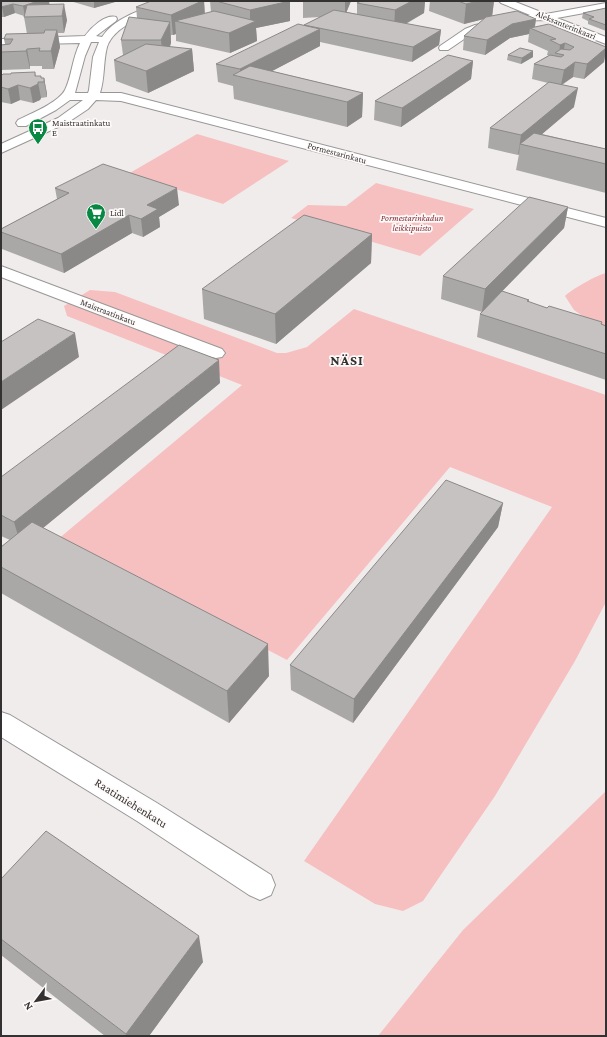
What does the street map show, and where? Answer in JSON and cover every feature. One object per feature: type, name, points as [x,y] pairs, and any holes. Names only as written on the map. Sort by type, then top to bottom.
[{"type":"street","points":[[10,130],[48,109],[67,96],[73,85],[80,53],[86,39],[106,22],[152,1]]},
{"type":"street","points":[[1,148],[71,115],[85,106],[92,97],[98,75],[100,48],[104,39],[132,18],[179,1]]},
{"type":"street","points":[[444,48],[469,31],[479,27],[522,18],[535,13],[596,1]]},
{"type":"street","name":"Aleksanterinkaari","points":[[502,6],[547,17],[603,46]]},
{"type":"street","name":"Aleksanterinkaari","points":[[502,6],[522,18],[603,46]]},
{"type":"street","points":[[522,18],[547,17],[606,6]]},
{"type":"street","points":[[1,42],[104,39]]},
{"type":"street","name":"Pormestarinkatu","points":[[67,96],[121,97],[606,223]]},
{"type":"street","name":"Maistraatinkatu","points":[[1,271],[216,353]]},
{"type":"street","name":"Raatimiehenkatu","points":[[1,724],[147,812],[260,885]]},
{"type":"green space","points":[[197,134],[289,161],[223,204],[128,174]]},
{"type":"green space","name":"Pormestarinkadun leikkipuisto","points":[[376,183],[474,209],[420,256],[291,218],[308,205],[346,206]]},
{"type":"green space","points":[[606,273],[606,326],[591,322],[574,310],[565,296],[597,276]]},
{"type":"green space","points":[[90,290],[115,292],[277,353],[286,353],[307,347],[354,309],[606,395],[606,602],[575,661],[495,796],[423,901],[403,911],[375,904],[304,861],[552,507],[450,467],[287,660],[57,540],[242,385],[67,316],[64,306]]},
{"type":"green space","points":[[606,791],[606,1036],[378,1036],[463,930]]},
{"type":"building","points":[[38,1],[23,6],[13,4],[1,7],[1,2]]},
{"type":"building","points":[[151,1],[202,1],[171,15],[136,7]]},
{"type":"building","points":[[216,1],[290,1],[250,10]]},
{"type":"building","points":[[361,1],[412,1],[395,10],[357,3]]},
{"type":"building","points":[[458,1],[478,1],[466,4]]},
{"type":"building","points":[[64,4],[62,16],[24,17],[27,5]]},
{"type":"building","points":[[606,8],[606,25],[589,19],[594,17],[583,13]]},
{"type":"building","points":[[334,10],[441,30],[413,47],[304,25]]},
{"type":"building","points":[[214,11],[256,21],[229,33],[175,21]]},
{"type":"building","points":[[517,11],[536,19],[512,24],[487,40],[464,36],[486,17]]},
{"type":"building","points":[[129,17],[170,22],[161,40],[121,40]]},
{"type":"building","points":[[298,24],[320,29],[240,69],[216,64]]},
{"type":"building","points":[[549,24],[606,48],[587,64],[575,62],[564,70],[534,64],[550,55],[561,57],[564,55],[555,53],[561,49],[570,50],[574,47],[565,43],[560,45],[550,40],[556,39],[530,28]]},
{"type":"building","points":[[45,30],[57,30],[51,51],[39,51],[40,48],[27,49],[26,51],[1,52],[1,45],[10,44],[13,39],[4,39],[6,34],[44,33]]},
{"type":"building","points":[[146,44],[192,49],[146,71],[114,60]]},
{"type":"building","points":[[520,48],[533,51],[522,58],[508,55]]},
{"type":"building","points":[[448,55],[473,61],[402,108],[375,101]]},
{"type":"building","points":[[250,66],[363,93],[347,102],[233,75]]},
{"type":"building","points":[[35,72],[35,76],[41,76],[41,78],[44,78],[44,82],[38,82],[38,84],[30,88],[18,85],[8,89],[1,87],[1,76],[3,74]]},
{"type":"building","points":[[549,82],[578,88],[521,135],[490,128]]},
{"type":"building","points":[[534,133],[606,149],[606,164],[520,144]]},
{"type":"building","points":[[103,164],[177,188],[147,205],[158,209],[141,219],[129,215],[61,254],[1,232],[1,229],[69,193],[55,188]]},
{"type":"building","points":[[529,197],[568,207],[485,289],[443,276]]},
{"type":"building","points":[[304,215],[372,234],[275,314],[202,289]]},
{"type":"building","points":[[502,291],[547,308],[549,306],[602,322],[601,324],[606,326],[606,354],[480,314]]},
{"type":"building","points":[[38,319],[75,333],[1,382],[1,342]]},
{"type":"building","points":[[179,345],[219,360],[14,522],[1,515],[1,477]]},
{"type":"building","points":[[446,480],[503,503],[354,699],[290,665]]},
{"type":"building","points":[[32,522],[268,644],[227,691],[1,567],[1,547]]},
{"type":"building","points":[[46,831],[199,936],[126,1034],[1,939],[1,879]]},
{"type":"place","name":"Maistraatinkatu E","points":[[38,145]]},
{"type":"place","name":"Lidl","points":[[96,230]]},
{"type":"district","name":"NÄSI","points":[[347,360]]}]
